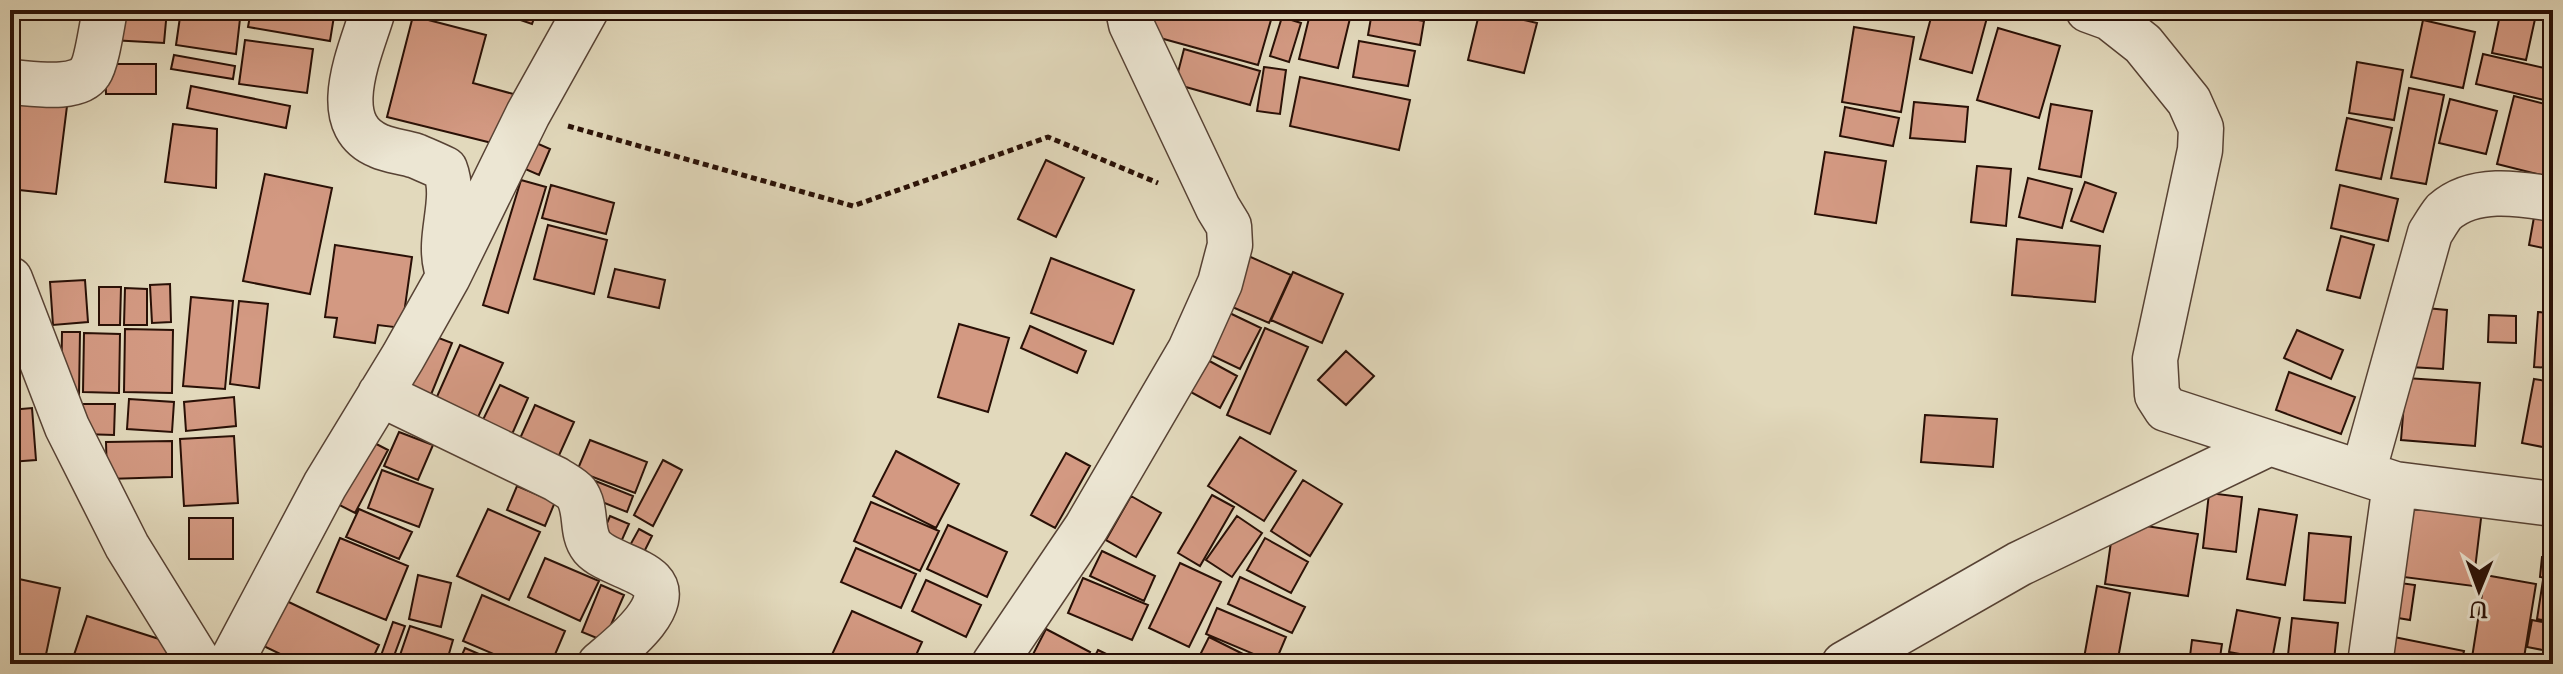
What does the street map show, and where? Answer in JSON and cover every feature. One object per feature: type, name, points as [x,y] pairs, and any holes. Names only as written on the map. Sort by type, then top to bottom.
[{"type":"street","points":[[10,82],[56,85],[80,82],[91,71],[105,10]]},
{"type":"street","points":[[373,10],[349,93],[350,115],[364,137],[378,146],[445,169],[449,186],[443,254],[448,277]]},
{"type":"street","points":[[230,664],[325,485],[448,277],[528,114],[586,10]]},
{"type":"street","points":[[994,664],[1086,528],[1190,350],[1220,283],[1230,245],[1229,226],[1131,24],[1128,10]]},
{"type":"street","points":[[2088,10],[2110,18],[2143,44],[2189,101],[2201,128],[2200,150],[2155,359],[2157,395],[2166,409],[2379,479],[2553,504]]},
{"type":"street","points":[[2370,664],[2379,479],[2430,233],[2444,213],[2467,198],[2498,193],[2553,199]]},
{"type":"street","points":[[10,279],[22,345],[127,546],[200,664]]},
{"type":"street","points":[[380,394],[556,479],[576,493],[584,516],[587,539],[594,549],[652,582],[656,604],[645,622],[600,664]]},
{"type":"street","points":[[1844,664],[2019,564],[2268,444]]},
{"type":"path","points":[[528,114],[853,206],[1048,137],[1218,208]]},
{"type":"building","points":[[113,10],[167,10],[164,43],[111,40]]},
{"type":"building","points":[[181,10],[241,10],[236,54],[176,45]]},
{"type":"building","points":[[251,10],[335,10],[330,41],[248,27]]},
{"type":"building","points":[[492,10],[537,10],[532,24]]},
{"type":"building","points":[[1149,10],[1261,10],[1273,13],[1258,65],[1142,33]]},
{"type":"building","points":[[1311,10],[1352,10],[1338,68],[1299,59]]},
{"type":"building","points":[[1404,10],[1427,10],[1425,16]]},
{"type":"building","points":[[1480,10],[1537,23],[1524,73],[1468,60]]},
{"type":"building","points":[[1933,10],[1975,10],[1988,14],[1972,73],[1920,59]]},
{"type":"building","points":[[2501,10],[2537,10],[2526,60],[2492,53]]},
{"type":"building","points":[[1372,12],[1424,21],[1420,45],[1368,35]]},
{"type":"building","points":[[2549,15],[2553,16],[2553,42],[2544,40]]},
{"type":"building","points":[[413,16],[486,35],[473,83],[517,95],[504,146],[387,117]]},
{"type":"building","points":[[1282,17],[1301,23],[1289,62],[1270,56]]},
{"type":"building","points":[[2423,20],[2475,32],[2463,88],[2411,77]]},
{"type":"building","points":[[1854,27],[1914,37],[1901,112],[1842,102]]},
{"type":"building","points":[[1998,28],[2060,46],[2039,118],[1977,100]]},
{"type":"building","points":[[245,40],[313,49],[307,93],[239,84]]},
{"type":"building","points":[[1359,41],[1415,51],[1408,86],[1353,77]]},
{"type":"building","points":[[1184,49],[1260,71],[1250,105],[1175,84]]},
{"type":"building","points":[[2483,54],[2553,70],[2553,102],[2476,84]]},
{"type":"building","points":[[174,55],[235,66],[233,79],[171,69]]},
{"type":"building","points":[[2357,62],[2403,70],[2394,120],[2349,113]]},
{"type":"building","points":[[105,64],[156,64],[156,94],[106,94]]},
{"type":"building","points":[[1264,67],[1286,70],[1280,114],[1257,111]]},
{"type":"building","points":[[1300,77],[1410,100],[1399,150],[1290,126]]},
{"type":"building","points":[[191,86],[290,106],[286,128],[187,108]]},
{"type":"building","points":[[2409,88],[2444,95],[2426,184],[2391,178]]},
{"type":"building","points":[[2514,96],[2553,106],[2553,144],[2545,176],[2497,164]]},
{"type":"building","points":[[10,99],[67,106],[56,194],[10,189]]},
{"type":"building","points":[[2450,99],[2497,111],[2486,154],[2439,143]]},
{"type":"building","points":[[1914,102],[1968,107],[1965,142],[1910,138]]},
{"type":"building","points":[[2051,104],[2092,111],[2081,177],[2039,169]]},
{"type":"building","points":[[1845,107],[1899,118],[1893,146],[1840,136]]},
{"type":"building","points":[[2347,118],[2392,128],[2381,179],[2336,170]]},
{"type":"building","points":[[173,124],[217,129],[216,188],[165,182]]},
{"type":"building","points":[[527,139],[550,149],[539,175],[516,165]]},
{"type":"building","points":[[1825,152],[1886,161],[1876,223],[1815,214]]},
{"type":"building","points":[[1046,160],[1084,178],[1056,237],[1018,219]]},
{"type":"building","points":[[1977,166],[2011,169],[2006,226],[1971,222]]},
{"type":"building","points":[[265,174],[332,188],[310,294],[243,281]]},
{"type":"building","points":[[2028,178],[2072,189],[2062,228],[2019,217]]},
{"type":"building","points":[[521,180],[546,187],[508,313],[483,305]]},
{"type":"building","points":[[2085,182],[2116,193],[2103,232],[2071,221]]},
{"type":"building","points":[[551,185],[614,203],[606,234],[542,218]]},
{"type":"building","points":[[2340,185],[2398,199],[2388,241],[2331,228]]},
{"type":"building","points":[[2536,206],[2553,209],[2553,250],[2529,245]]},
{"type":"building","points":[[548,225],[607,240],[594,294],[534,279]]},
{"type":"building","points":[[2341,236],[2374,245],[2360,298],[2327,290]]},
{"type":"building","points":[[2017,239],[2100,246],[2095,302],[2012,295]]},
{"type":"building","points":[[335,245],[412,257],[402,328],[378,325],[375,343],[334,337],[337,318],[325,317]]},
{"type":"building","points":[[1244,254],[1291,275],[1269,323],[1223,303]]},
{"type":"building","points":[[1051,258],[1134,290],[1113,344],[1031,313]]},
{"type":"building","points":[[615,269],[665,280],[659,308],[608,297]]},
{"type":"building","points":[[1293,272],[1343,294],[1322,343],[1271,320]]},
{"type":"building","points":[[85,280],[88,322],[53,325],[50,282]]},
{"type":"building","points":[[170,284],[171,322],[152,323],[150,285]]},
{"type":"building","points":[[99,287],[121,287],[120,325],[99,325]]},
{"type":"building","points":[[125,288],[147,289],[147,325],[124,325]]},
{"type":"building","points":[[191,297],[233,301],[225,389],[183,386]]},
{"type":"building","points":[[239,301],[268,304],[259,388],[230,384]]},
{"type":"building","points":[[1217,307],[1261,328],[1240,369],[1196,348]]},
{"type":"building","points":[[2415,307],[2447,310],[2443,369],[2410,367]]},
{"type":"building","points":[[2538,312],[2553,313],[2553,368],[2534,367]]},
{"type":"building","points":[[2489,315],[2516,316],[2516,343],[2488,342]]},
{"type":"building","points":[[959,324],[1009,338],[988,412],[938,397]]},
{"type":"building","points":[[1030,326],[1086,351],[1077,373],[1021,348]]},
{"type":"building","points":[[1265,328],[1308,347],[1270,434],[1227,415]]},
{"type":"building","points":[[125,329],[173,330],[172,393],[124,392]]},
{"type":"building","points":[[2297,330],[2343,350],[2331,379],[2284,358]]},
{"type":"building","points":[[62,332],[80,332],[79,395],[61,394]]},
{"type":"building","points":[[423,332],[452,343],[426,407],[397,396]]},
{"type":"building","points":[[84,333],[120,334],[119,393],[83,392]]},
{"type":"building","points":[[460,345],[503,363],[473,428],[431,410]]},
{"type":"building","points":[[1346,351],[1374,376],[1346,405],[1318,380]]},
{"type":"building","points":[[1193,352],[1237,376],[1220,408],[1176,384]]},
{"type":"building","points":[[2289,372],[2355,397],[2341,434],[2276,410]]},
{"type":"building","points":[[2406,378],[2480,383],[2475,446],[2401,440]]},
{"type":"building","points":[[2534,379],[2553,382],[2553,449],[2522,443]]},
{"type":"building","points":[[500,385],[528,398],[505,450],[475,436]]},
{"type":"building","points":[[234,397],[236,426],[186,431],[184,402]]},
{"type":"building","points":[[129,399],[174,402],[172,432],[127,429]]},
{"type":"building","points":[[82,404],[115,404],[114,435],[82,434]]},
{"type":"building","points":[[535,405],[574,422],[552,471],[513,454]]},
{"type":"building","points":[[32,408],[36,460],[10,462],[10,410]]},
{"type":"building","points":[[1925,415],[1997,419],[1993,467],[1921,462]]},
{"type":"building","points":[[399,432],[433,445],[418,480],[384,466]]},
{"type":"building","points":[[357,434],[388,450],[355,513],[324,497]]},
{"type":"building","points":[[234,436],[238,503],[184,506],[180,439]]},
{"type":"building","points":[[1240,437],[1296,471],[1264,521],[1208,486]]},
{"type":"building","points":[[590,440],[647,462],[635,493],[577,471]]},
{"type":"building","points":[[172,441],[172,477],[107,479],[106,442]]},
{"type":"building","points":[[896,451],[959,484],[936,528],[873,496]]},
{"type":"building","points":[[1066,453],[1090,466],[1055,528],[1031,515]]},
{"type":"building","points":[[663,460],[682,470],[653,526],[634,515]]},
{"type":"building","points":[[382,470],[433,489],[419,527],[368,508]]},
{"type":"building","points":[[583,476],[633,496],[627,512],[577,492]]},
{"type":"building","points":[[1303,480],[1342,504],[1310,556],[1271,531]]},
{"type":"building","points":[[517,486],[555,502],[545,526],[507,510]]},
{"type":"building","points":[[2209,493],[2242,497],[2236,552],[2203,548]]},
{"type":"building","points":[[1212,495],[1234,507],[1200,566],[1178,553]]},
{"type":"building","points":[[1131,496],[1161,513],[1136,557],[1106,540]]},
{"type":"building","points":[[2397,499],[2482,510],[2473,586],[2388,575]]},
{"type":"building","points":[[871,502],[939,531],[920,571],[854,541]]},
{"type":"building","points":[[359,509],[412,532],[399,559],[346,537]]},
{"type":"building","points":[[488,509],[540,532],[509,600],[457,576]]},
{"type":"building","points":[[2259,509],[2297,515],[2285,585],[2247,579]]},
{"type":"building","points":[[2553,511],[2553,547],[2545,545]]},
{"type":"building","points":[[610,516],[629,524],[617,551],[599,542]]},
{"type":"building","points":[[1237,516],[1262,533],[1232,577],[1206,560]]},
{"type":"building","points":[[189,518],[233,518],[233,559],[189,559]]},
{"type":"building","points":[[2114,521],[2198,534],[2188,596],[2105,584]]},
{"type":"building","points":[[948,525],[1007,552],[987,597],[927,569]]},
{"type":"building","points":[[639,529],[652,536],[637,566],[623,558]]},
{"type":"building","points":[[2309,533],[2351,537],[2345,603],[2304,600]]},
{"type":"building","points":[[340,538],[408,566],[386,620],[317,592]]},
{"type":"building","points":[[1265,538],[1308,562],[1291,593],[1247,570]]},
{"type":"building","points":[[856,548],[916,574],[901,608],[841,582]]},
{"type":"building","points":[[1102,551],[1155,576],[1144,601],[1090,576]]},
{"type":"building","points":[[2542,557],[2553,558],[2553,579],[2540,577]]},
{"type":"building","points":[[545,558],[599,581],[580,621],[528,597]]},
{"type":"building","points":[[1180,563],[1221,582],[1189,647],[1149,628]]},
{"type":"building","points":[[418,575],[451,583],[441,627],[409,619]]},
{"type":"building","points":[[2485,575],[2536,584],[2523,664],[2471,664]]},
{"type":"building","points":[[10,577],[60,588],[44,664],[10,664]]},
{"type":"building","points":[[1240,577],[1305,607],[1292,633],[1228,604]]},
{"type":"building","points":[[1083,578],[1148,605],[1132,640],[1068,613]]},
{"type":"building","points":[[926,580],[981,605],[966,637],[912,611]]},
{"type":"building","points":[[2543,580],[2553,581],[2553,622],[2537,619]]},
{"type":"building","points":[[2386,581],[2415,585],[2410,620],[2380,615]]},
{"type":"building","points":[[601,585],[624,595],[604,641],[582,632]]},
{"type":"building","points":[[2097,586],[2130,593],[2117,664],[2084,658]]},
{"type":"building","points":[[274,595],[379,645],[370,664],[301,664],[251,640]]},
{"type":"building","points":[[482,595],[565,631],[551,664],[517,664],[463,641]]},
{"type":"building","points":[[1217,608],[1286,637],[1275,663],[1206,634]]},
{"type":"building","points":[[2237,610],[2280,618],[2272,660],[2229,652]]},
{"type":"building","points":[[852,611],[922,642],[912,664],[841,664],[830,659]]},
{"type":"building","points":[[87,616],[181,646],[176,664],[71,664]]},
{"type":"building","points":[[2292,618],[2338,623],[2334,660],[2288,655]]},
{"type":"building","points":[[2532,620],[2553,624],[2553,652],[2527,647]]},
{"type":"building","points":[[393,622],[405,626],[391,664],[378,664]]},
{"type":"building","points":[[410,626],[453,640],[446,664],[397,664]]},
{"type":"building","points":[[1046,629],[1090,652],[1084,664],[1028,664]]},
{"type":"building","points":[[2379,634],[2464,651],[2461,664],[2373,664]]},
{"type":"building","points":[[1209,637],[1263,664],[1196,663]]},
{"type":"building","points":[[2192,640],[2222,644],[2219,664],[2189,664]]},
{"type":"building","points":[[465,648],[502,664],[458,664]]},
{"type":"building","points":[[1098,650],[1125,663],[1091,664]]},
{"type":"building","points":[[1137,655],[1160,664],[1133,664]]}]
